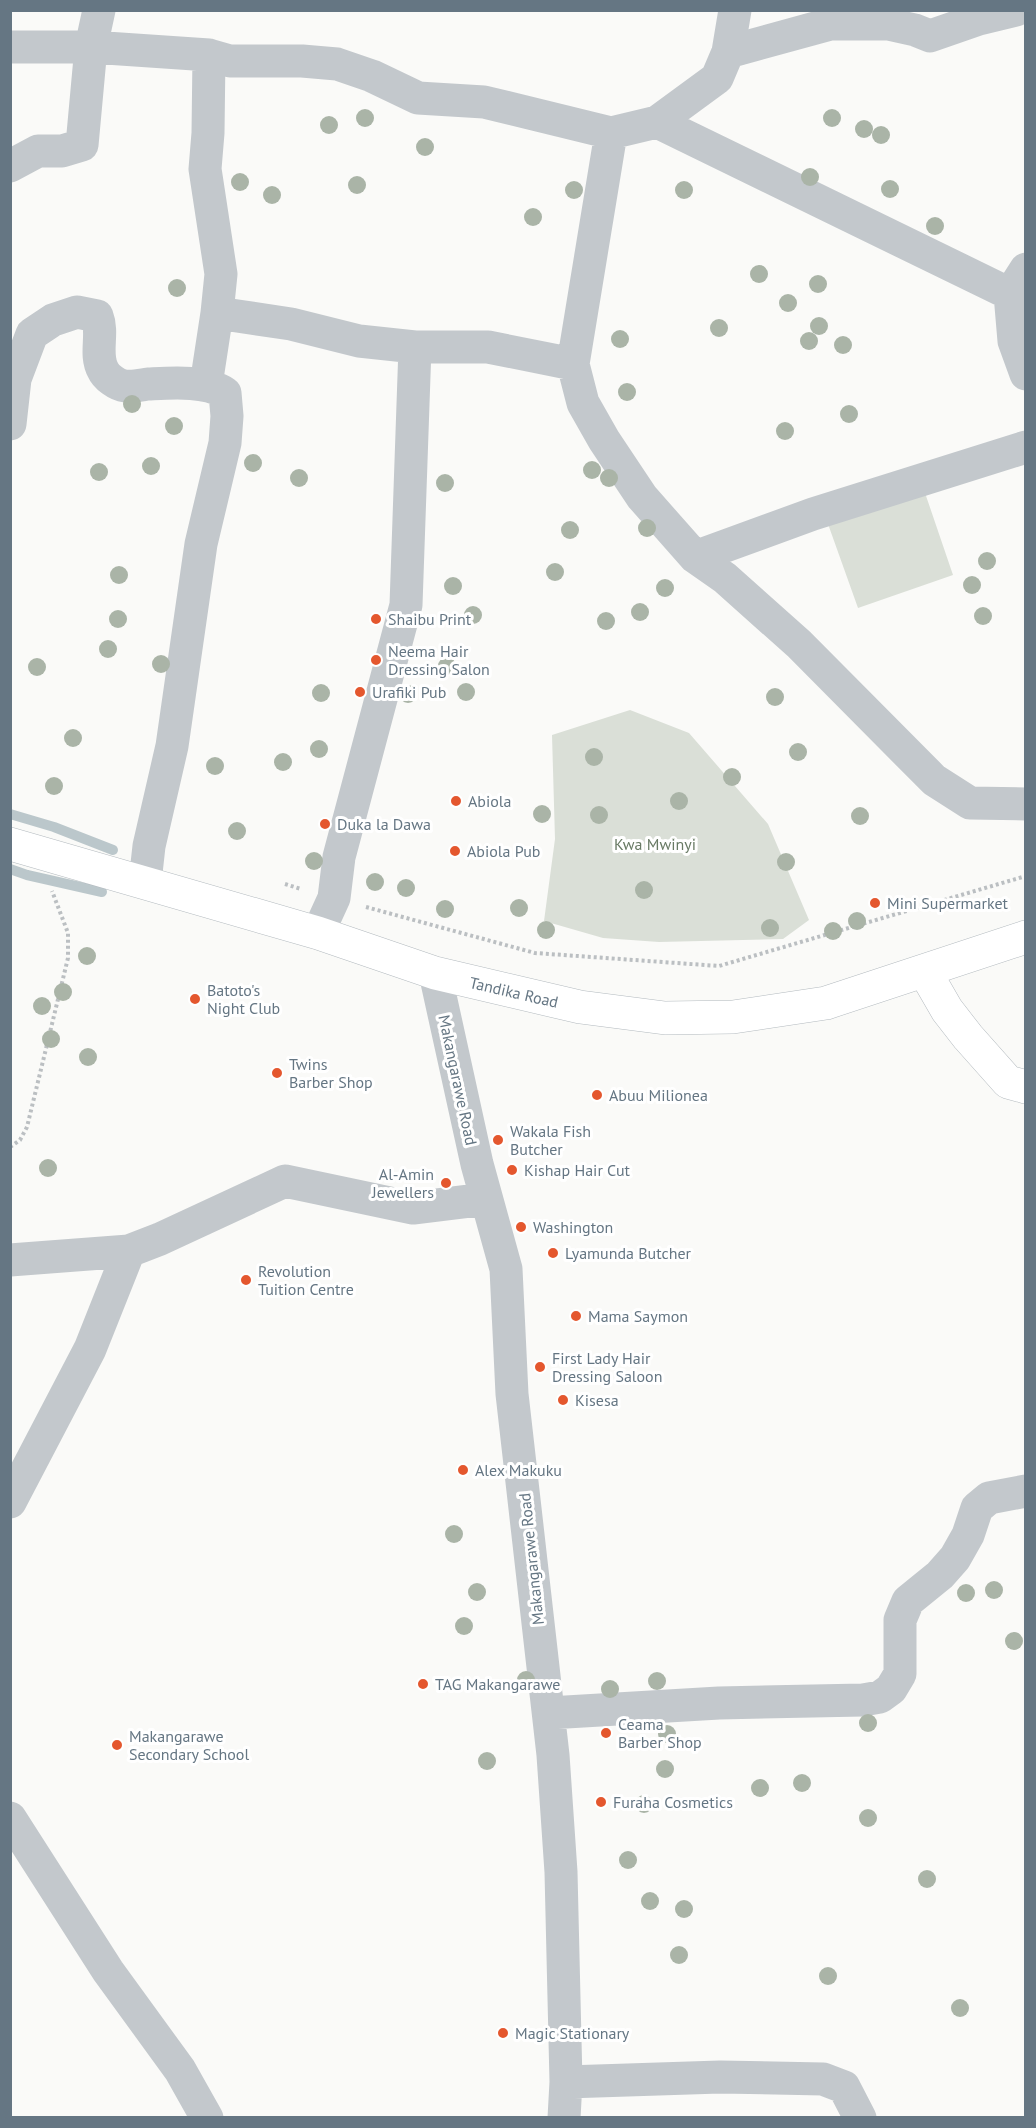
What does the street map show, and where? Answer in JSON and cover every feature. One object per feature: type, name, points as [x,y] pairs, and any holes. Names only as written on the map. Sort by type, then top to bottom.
[{"type":"street","points":[[10,166],[38,151],[62,151],[82,145],[91,47],[99,10]]},
{"type":"street","points":[[10,47],[91,47],[209,55],[230,61],[302,61],[337,64],[372,76],[418,98],[484,102],[611,133],[657,122],[717,78],[728,52],[735,10]]},
{"type":"street","points":[[728,52],[830,24],[888,24],[930,36],[979,19],[1016,10]]},
{"type":"street","points":[[206,385],[221,274],[205,169],[209,55]]},
{"type":"street","points":[[657,122],[1018,282],[1014,341],[1026,374]]},
{"type":"street","points":[[611,133],[573,364],[583,403],[604,440],[642,497],[695,557],[725,578],[799,645],[934,780],[970,803],[1026,804]]},
{"type":"street","points":[[10,424],[15,379],[32,334],[53,320],[77,312],[98,316],[101,326],[99,362],[105,374],[112,380],[123,386],[206,385],[216,387],[225,393],[227,417],[225,443],[201,544],[172,746],[149,846],[146,882]]},
{"type":"street","points":[[217,313],[291,324],[359,341],[416,347],[488,347],[573,364]]},
{"type":"street","points":[[318,933],[334,898],[339,857],[406,605],[416,347]]},
{"type":"street","points":[[695,557],[813,514],[1026,447]]},
{"type":"street","name":"Tandika Road","points":[[25,848],[318,933],[435,973],[580,1007],[665,1018],[733,1017],[826,1003],[1026,937]]},
{"type":"street","points":[[925,972],[947,1010],[968,1037],[1008,1082],[1026,1087]]},
{"type":"street","name":"Makangarawe Road","points":[[435,973],[486,1199],[506,1269],[513,1394],[549,1713],[561,1872],[566,2082],[564,2118]]},
{"type":"street","points":[[10,1260],[129,1251],[285,1181],[413,1208],[486,1199]]},
{"type":"street","points":[[10,1502],[90,1349],[129,1251]]},
{"type":"street","points":[[549,1713],[719,1703],[863,1700],[880,1697],[891,1689],[900,1674],[900,1620],[908,1601],[940,1575],[955,1558],[969,1535],[977,1508],[989,1498],[1026,1491]]},
{"type":"street","points":[[10,1818],[108,1971],[180,2070],[207,2118]]},
{"type":"street","points":[[566,2082],[720,2077],[823,2079],[844,2087],[860,2118]]},
{"type":"path","points":[[10,1147],[20,1140],[27,1127],[68,958],[68,933],[25,848]]},
{"type":"path","points":[[280,883],[535,953],[719,966],[1026,876]]},
{"type":"green space","points":[[923,487],[953,575],[858,608],[828,524]]},
{"type":"green space","name":"Kwa Mwinyi","points":[[630,710],[689,733],[768,824],[809,920],[783,939],[659,942],[603,938],[544,921],[555,839],[552,735]]},
{"type":"waterway","points":[[10,814],[54,827],[113,850]]},
{"type":"waterway","points":[[10,869],[102,892]]},
{"type":"place","name":"Shaibu Print","points":[[376,619]]},
{"type":"place","name":"Neema Hair Dressing Salon","points":[[376,660]]},
{"type":"place","name":"Urafiki Pub","points":[[360,692]]},
{"type":"place","name":"Abiola","points":[[456,801]]},
{"type":"place","name":"Duka la Dawa","points":[[325,824]]},
{"type":"place","name":"Abiola Pub","points":[[455,851]]},
{"type":"place","name":"Mini Supermarket","points":[[875,903]]},
{"type":"place","name":"Batoto's Night Club","points":[[195,999]]},
{"type":"place","name":"Twins Barber Shop","points":[[277,1073]]},
{"type":"place","name":"Abuu Milionea","points":[[597,1095]]},
{"type":"place","name":"Wakala Fish Butcher","points":[[498,1140]]},
{"type":"place","name":"Kishap Hair Cut","points":[[512,1170]]},
{"type":"place","name":"Al-Amin Jewellers","points":[[446,1183]]},
{"type":"place","name":"Washington","points":[[521,1227]]},
{"type":"place","name":"Lyamunda Butcher","points":[[553,1253]]},
{"type":"place","name":"Revolution Tuition Centre","points":[[246,1280]]},
{"type":"place","name":"Mama Saymon","points":[[576,1316]]},
{"type":"place","name":"First Lady Hair Dressing Saloon","points":[[540,1367]]},
{"type":"place","name":"Kisesa","points":[[563,1400]]},
{"type":"place","name":"Alex Makuku","points":[[463,1470]]},
{"type":"place","name":"TAG Makangarawe","points":[[423,1684]]},
{"type":"place","name":"Ceama Barber Shop","points":[[606,1733]]},
{"type":"place","name":"Makangarawe Secondary School","points":[[117,1745]]},
{"type":"place","name":"Furaha Cosmetics","points":[[601,1802]]},
{"type":"place","name":"Magic Stationary","points":[[503,2033]]}]
